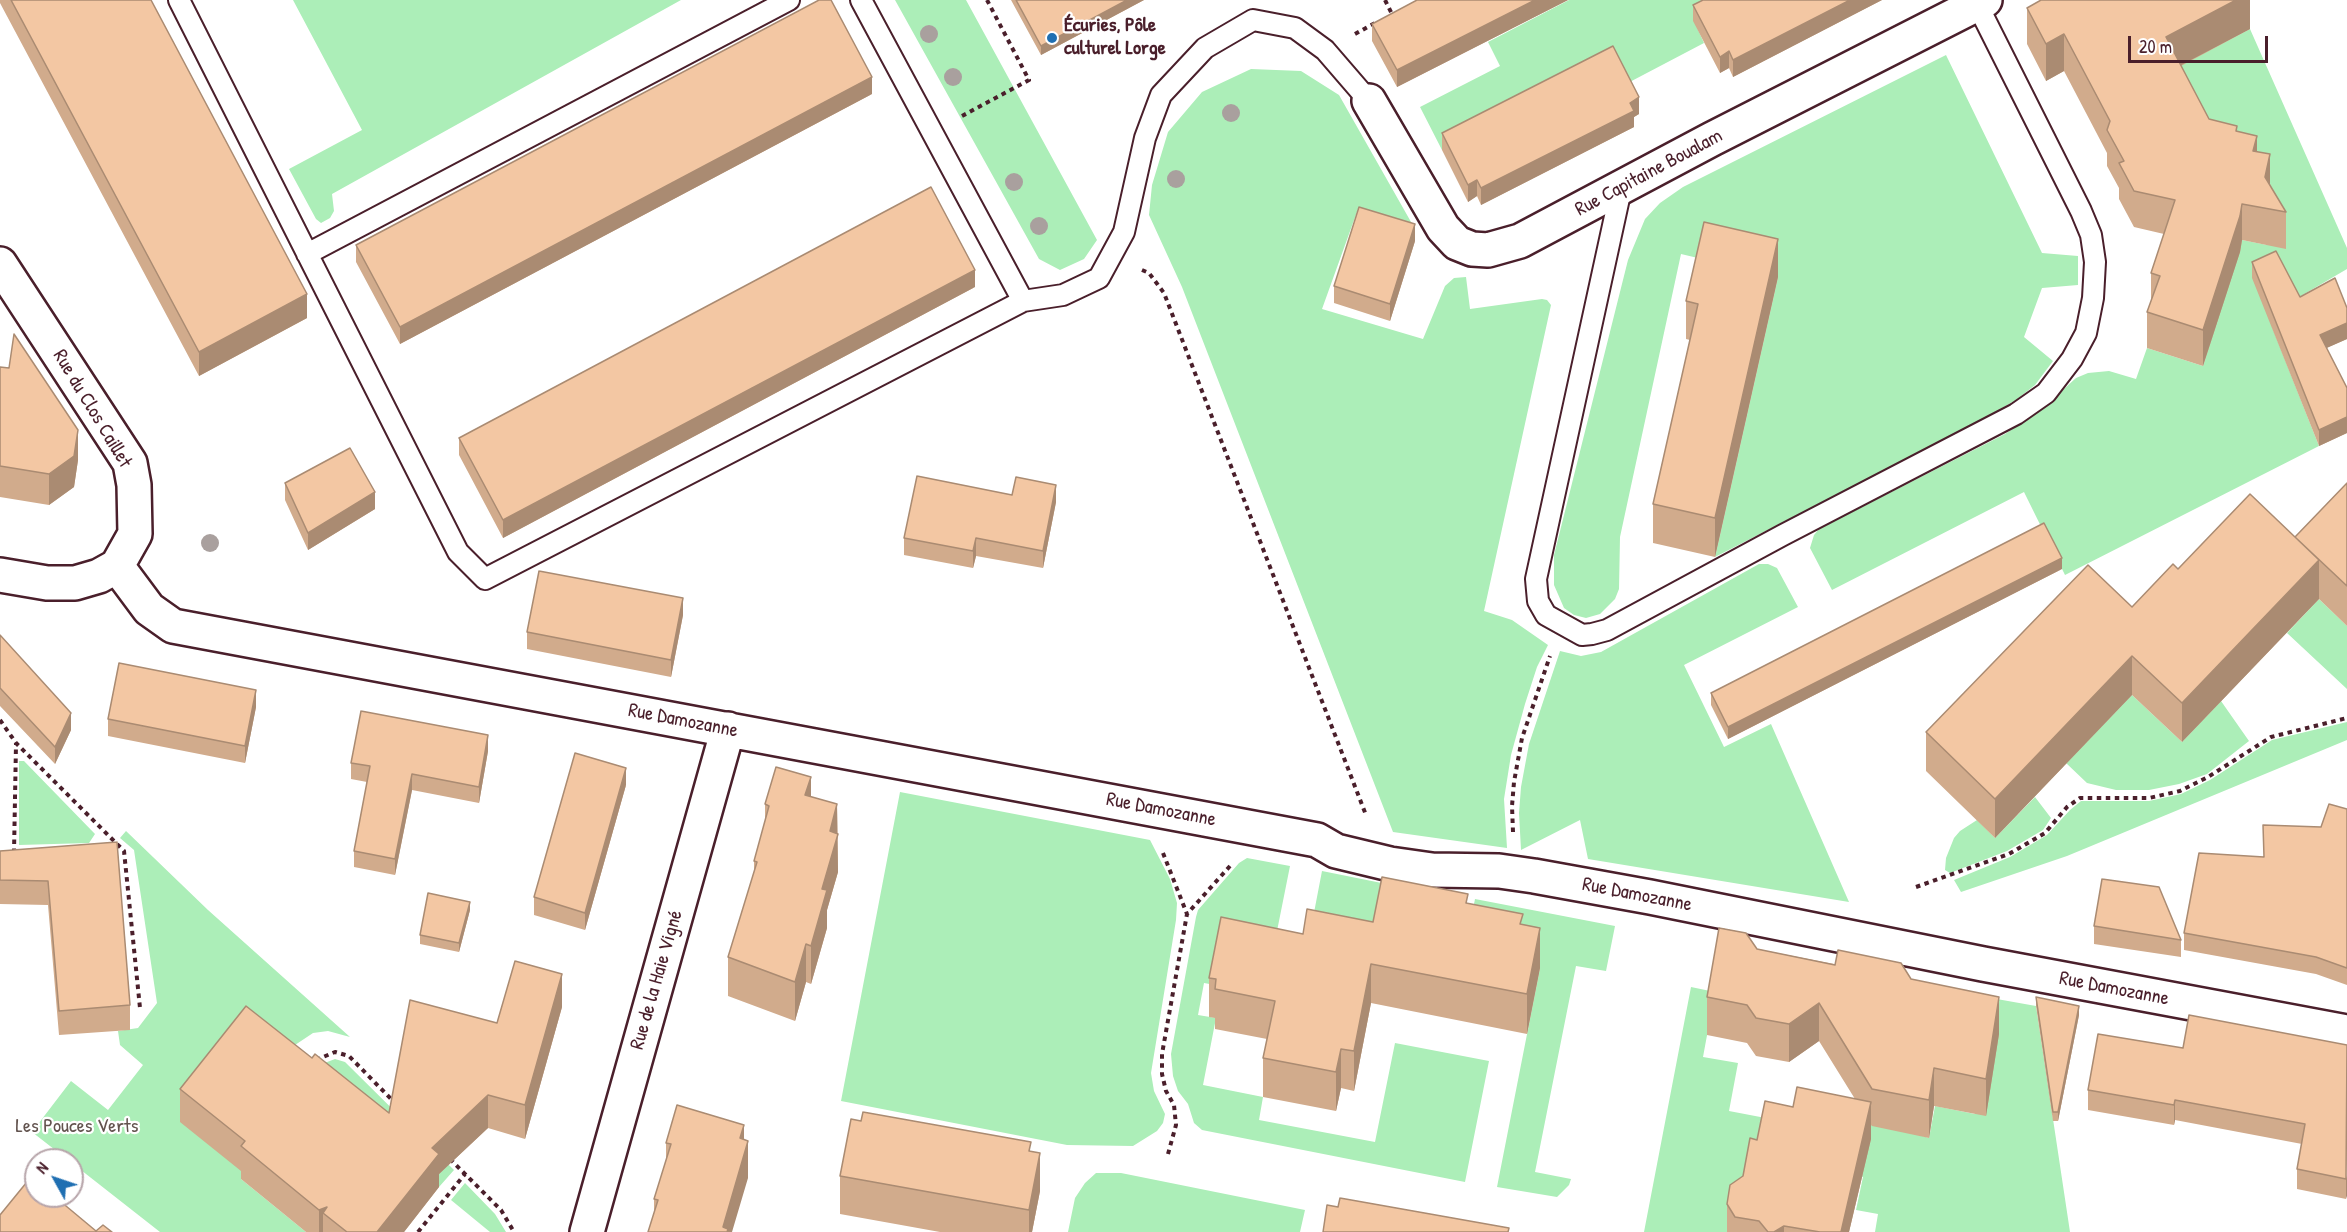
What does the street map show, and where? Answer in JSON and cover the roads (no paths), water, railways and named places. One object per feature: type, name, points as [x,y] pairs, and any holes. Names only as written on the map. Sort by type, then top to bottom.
[{"type":"street","name":"Rue Capitaine Boualam","points":[[1369,101],[1443,228],[1457,243],[1472,249],[1488,250],[1520,241],[1712,139],[1981,2]]},
{"type":"street","name":"Rue du Clos Caillet","points":[[0,264],[130,463],[134,485],[135,534],[117,566]]},
{"type":"street","points":[[0,575],[46,583],[75,583],[99,576],[117,566]]},
{"type":"street","name":"Rue Damozanne","points":[[117,566],[149,609],[173,626],[1317,840],[1336,851],[1390,864],[1432,870],[1499,871],[1534,876],[1662,899],[1983,964],[2347,1032]]},
{"type":"street","name":"Rue de la Haie Vigné","points":[[587,1232],[728,729]]},
{"type":"lane","points":[[179,0],[458,552],[485,579],[1023,301],[1063,295],[1099,278],[1124,232],[1145,138],[1161,95],[1205,48],[1253,20],[1294,28],[1325,50],[1369,101]]},
{"type":"lane","points":[[307,254],[789,0]]},
{"type":"lane","points":[[861,0],[1023,301]]},
{"type":"lane","points":[[1621,189],[1536,579],[1538,601],[1546,615],[1582,635],[1607,630],[1783,535],[2016,414],[2046,393],[2072,359],[2086,333],[2093,298],[2095,262],[2091,235],[1981,2]]},
{"type":"place","name":"Écuries, Pôle culturel Lorge","points":[[1052,38]]},
{"type":"park label","name":"Les Pouces Verts","points":[[77,1127]]}]
